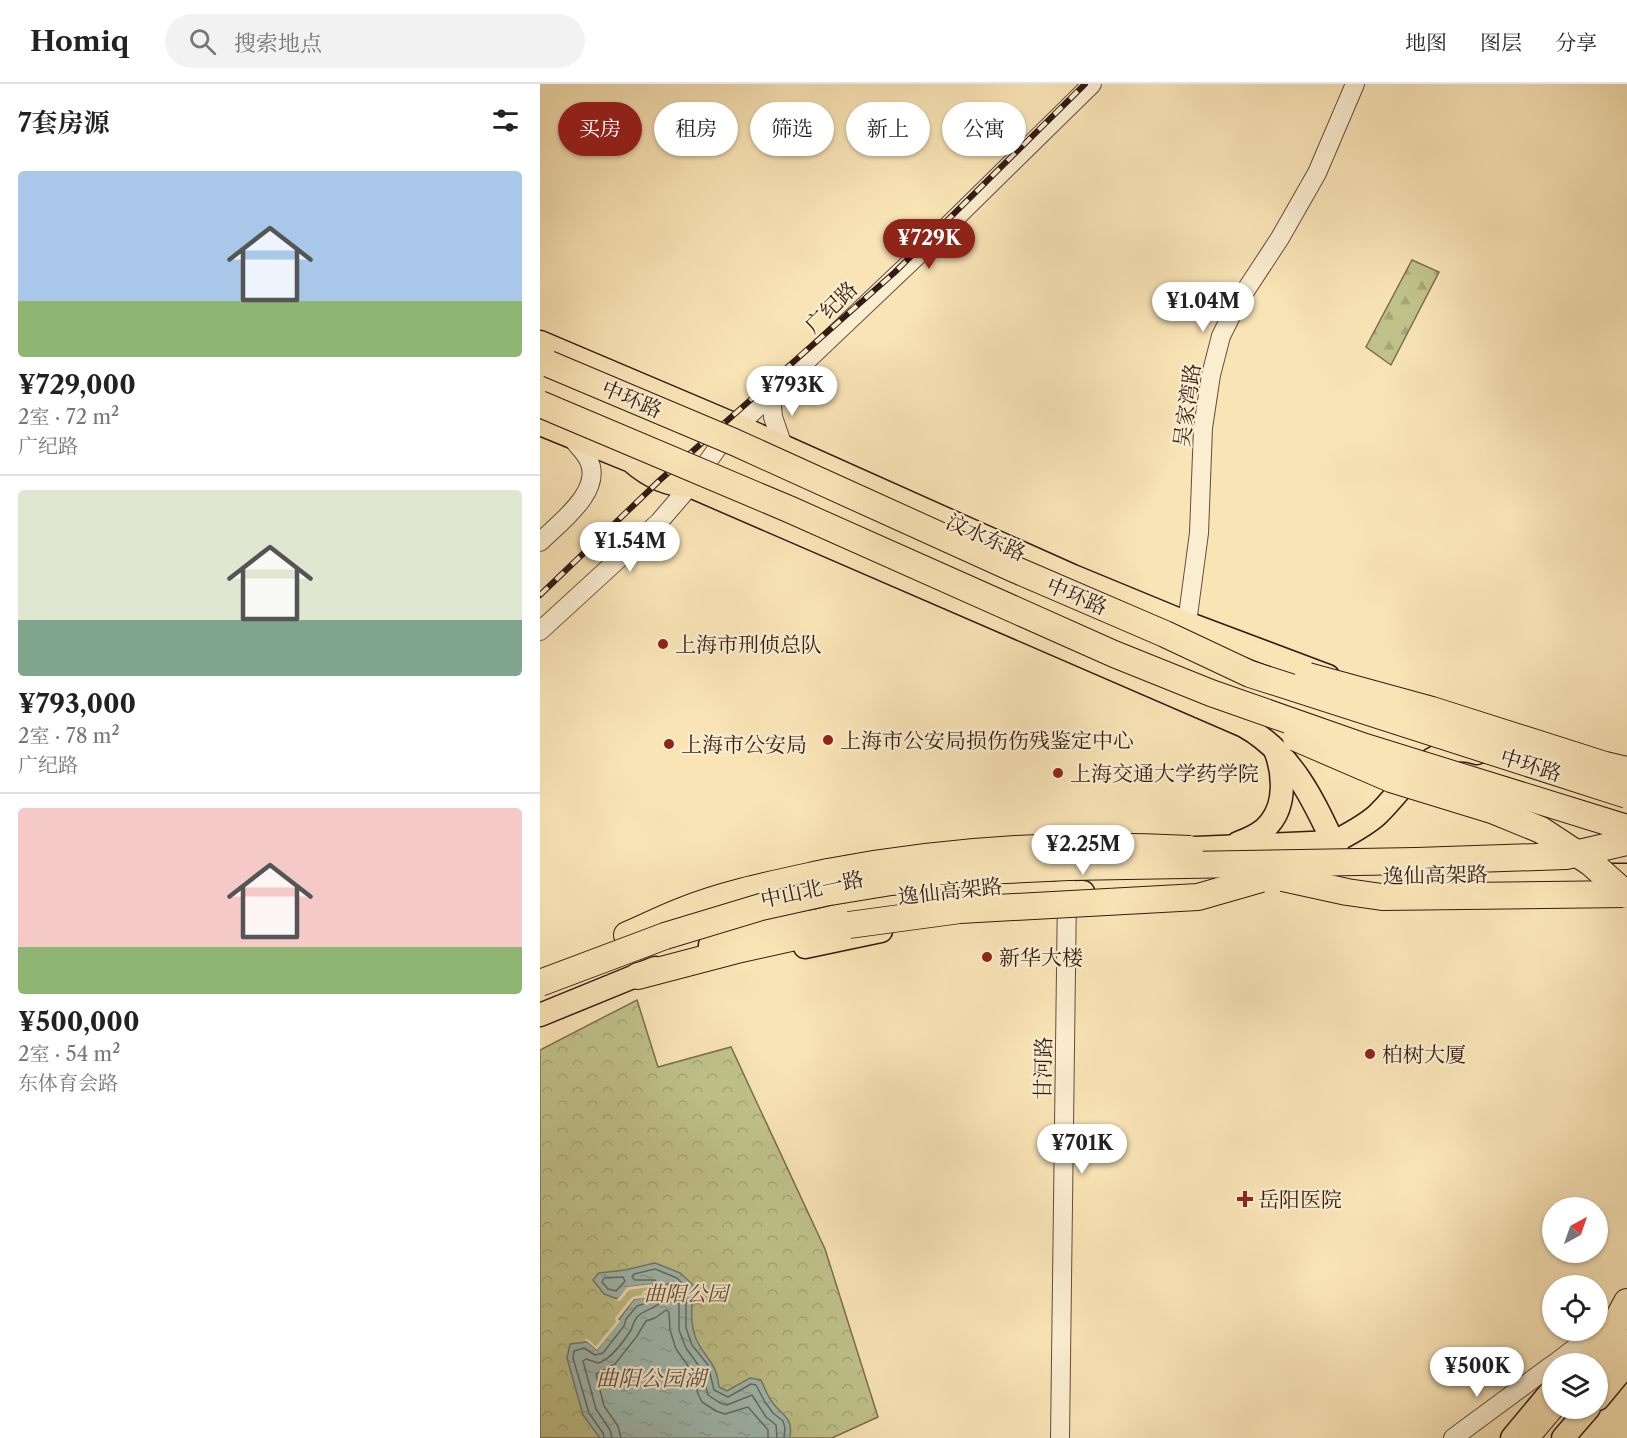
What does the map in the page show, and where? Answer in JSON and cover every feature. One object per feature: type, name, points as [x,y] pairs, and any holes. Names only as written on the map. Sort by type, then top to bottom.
[{"type":"highway","name":"中环路","points":[[540,360],[734,442],[1014,569],[1176,628],[1251,674],[1627,795]]},
{"type":"highway","name":"中环路","points":[[540,404],[791,510],[1114,654],[1211,693],[1354,743],[1627,828]]},
{"type":"highway","points":[[1176,628],[1605,765],[1627,770]]},
{"type":"highway","points":[[1114,654],[1330,754],[1391,779],[1492,810],[1541,830],[1590,863],[1627,895]]},
{"type":"highway","name":"逸仙高架路","points":[[540,983],[665,936],[760,907],[824,892],[891,882],[984,871],[1069,867],[1566,856],[1627,842]]},
{"type":"highway","points":[[622,938],[680,912],[764,886],[892,861],[993,849],[1100,846],[1370,859]]},
{"type":"highway","name":"逸仙高架路","points":[[540,1002],[614,968],[769,919],[862,901],[960,888],[1026,884],[1567,871],[1627,860]]},
{"type":"highway","points":[[638,976],[741,949],[849,925],[960,910],[1198,897],[1272,879],[1382,897],[1627,895]]},
{"type":"highway","points":[[1608,1353],[1613,1328],[1627,1302]]},
{"type":"highway","points":[[1608,1365],[1627,1343]]},
{"type":"highway","points":[[1525,1438],[1542,1418]]},
{"type":"highway","points":[[1546,1438],[1562,1419]]},
{"type":"main road","name":"汶水东路","points":[[540,342],[738,426],[1073,576],[1176,628],[1471,732],[1627,781]]},
{"type":"main road","name":"汶水东路","points":[[540,372],[712,454],[822,511],[1073,627],[1211,686],[1226,695],[1243,709],[1294,769],[1334,842],[1347,880]]},
{"type":"main road","name":"汶水东路","points":[[540,392],[712,454],[1283,688],[1337,707],[1471,732]]},
{"type":"main road","name":"汶水东路","points":[[540,424],[631,461],[643,471],[674,486],[690,486],[1244,726],[1272,744]]},
{"type":"main road","points":[[924,558],[955,602]]},
{"type":"main road","points":[[1227,847],[1245,841],[1261,831],[1270,825],[1275,816],[1279,803],[1282,774],[1272,744]]},
{"type":"main road","points":[[1376,816],[1413,775],[1431,758],[1441,753],[1455,749],[1551,757]]},
{"type":"main road","points":[[1455,749],[1471,751],[1627,800]]},
{"type":"main road","points":[[1062,848],[1101,853],[1334,842],[1355,831],[1420,780],[1445,764],[1475,761],[1511,764]]},
{"type":"main road","points":[[1334,842],[1370,859],[1627,851]]},
{"type":"main road","name":"中山北一路","points":[[540,977],[622,938],[784,892],[901,870],[1062,848]]},
{"type":"main road","points":[[1592,851],[1627,860]]},
{"type":"main road","points":[[1347,880],[1370,859]]},
{"type":"main road","points":[[1600,875],[1627,868]]},
{"type":"main road","points":[[540,1015],[638,976],[734,963],[914,924],[1067,901],[1100,891],[1347,880],[1526,881],[1627,875]]},
{"type":"main road","points":[[1571,878],[1627,895]]},
{"type":"main road","points":[[1526,881],[1581,896],[1627,895]]},
{"type":"main road","points":[[1608,1320],[1627,1297]]},
{"type":"main road","points":[[1583,1353],[1592,1341]]},
{"type":"main road","points":[[1512,1438],[1542,1402]]},
{"type":"main road","points":[[1563,1438],[1579,1419]]},
{"type":"street","name":"广纪路","points":[[690,486],[712,454],[738,426],[915,258],[1092,84]]},
{"type":"street","name":"吴家湾路","points":[[1176,628],[1199,533],[1203,428],[1211,375],[1221,336],[1238,302],[1280,238],[1317,172],[1355,84]]},
{"type":"street","points":[[771,395],[773,417],[783,446]]},
{"type":"street","points":[[540,542],[584,498],[592,481],[589,460],[571,437]]},
{"type":"street","points":[[540,631],[659,522],[690,486]]},
{"type":"street","name":"甘河路","points":[[1060,1438],[1067,901],[1062,848]]},
{"type":"street","points":[[1567,1353],[1583,1341]]},
{"type":"street","points":[[1453,1438],[1542,1372]]},
{"type":"green space","points":[[1412,260],[1439,272],[1391,365],[1366,347]]},
{"type":"green space","name":"曲阳公园","points":[[637,1000],[658,1067],[731,1047],[825,1249],[878,1417],[832,1438],[540,1438],[540,1050]]},
{"type":"water","name":"曲阳公园湖","points":[[655,1263],[680,1273],[693,1285],[694,1334],[713,1366],[719,1387],[727,1391],[750,1378],[761,1380],[772,1402],[789,1421],[790,1438],[600,1438],[583,1415],[567,1358],[570,1344],[587,1342],[597,1350],[634,1299],[645,1298],[645,1293],[653,1292],[652,1284],[628,1287],[618,1299],[604,1294],[593,1280],[599,1273]]},
{"type":"pier","points":[[652,1284],[653,1292],[645,1293],[646,1298],[634,1299],[597,1350],[584,1339],[588,1339],[596,1346],[616,1322],[615,1318],[632,1297],[642,1295],[643,1291],[649,1289],[649,1287],[629,1290],[620,1301],[616,1301],[627,1287]]},
{"type":"railway","points":[[540,595],[660,480],[895,272],[1085,84]]},
{"type":"place","name":"上海市刑侦总队","points":[[663,644]]},
{"type":"place","name":"上海市公安局损伤伤残鉴定中心","points":[[828,740]]},
{"type":"place","name":"上海市公安局","points":[[669,744]]},
{"type":"place","name":"上海交通大学药学院","points":[[1058,773]]},
{"type":"place","name":"新华大楼","points":[[987,957]]},
{"type":"place","name":"柏树大厦","points":[[1370,1054]]},
{"type":"place","name":"岳阳医院","points":[[1245,1199]]}]
